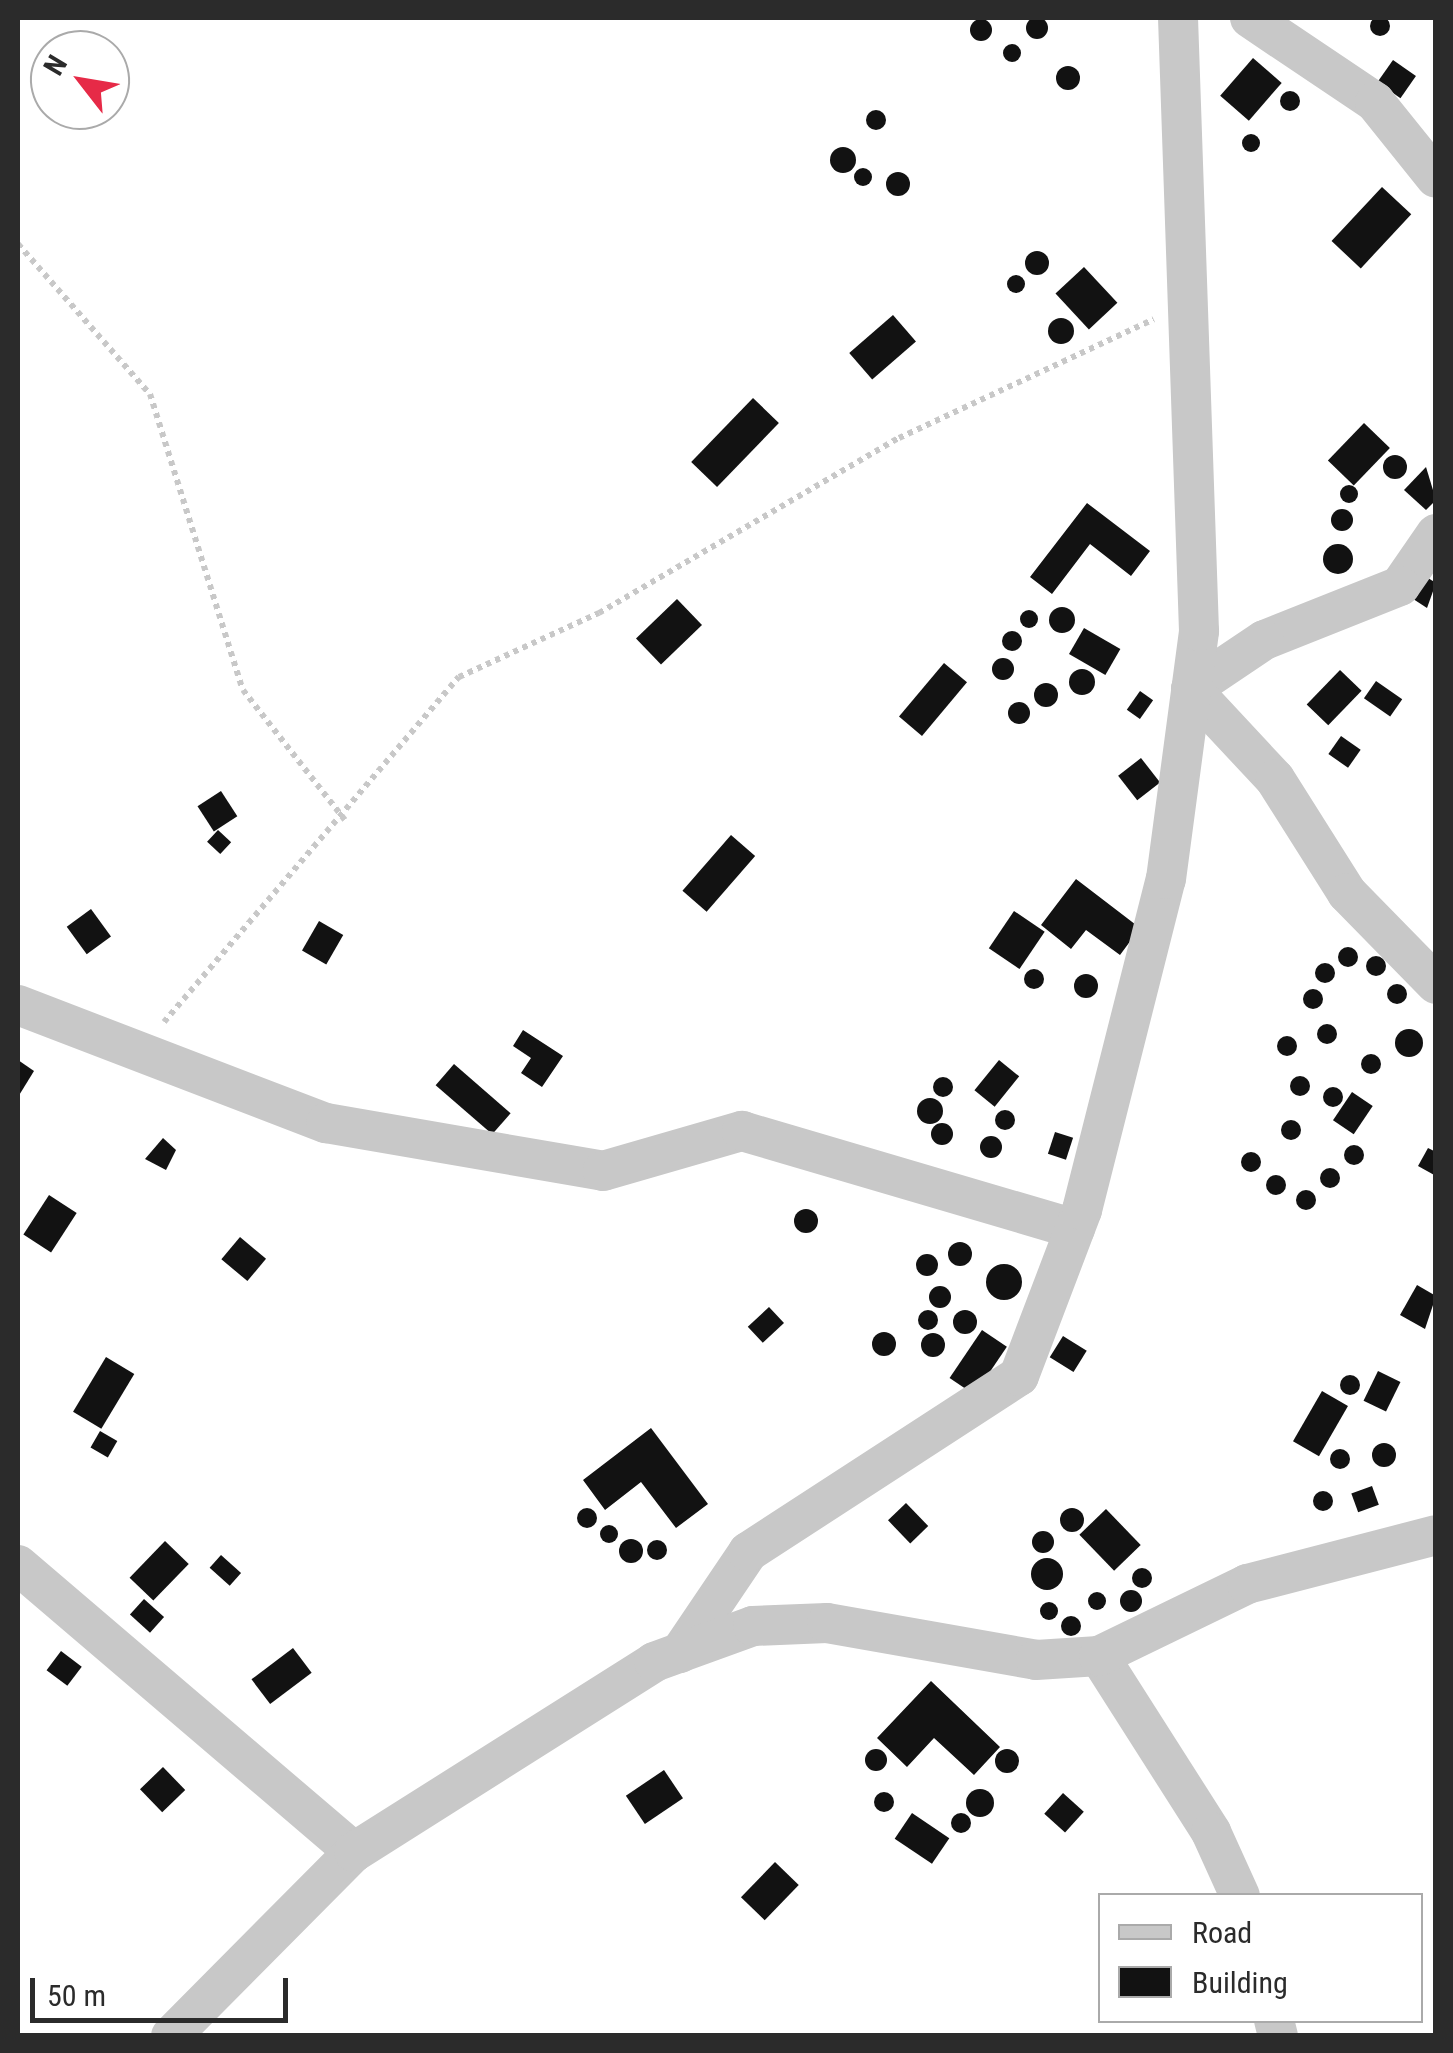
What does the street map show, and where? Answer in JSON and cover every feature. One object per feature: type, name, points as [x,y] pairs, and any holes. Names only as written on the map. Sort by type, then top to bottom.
[{"type":"street","points":[[680,1652],[748,1552],[1019,1376],[1075,1229],[1166,880],[1198,630],[1192,302],[1178,18]]},
{"type":"street","points":[[1250,18],[1375,102],[1436,178]]},
{"type":"street","points":[[1190,689],[1264,640],[1400,586],[1436,534]]},
{"type":"street","points":[[1190,689],[1275,779],[1348,893],[1436,984]]},
{"type":"street","points":[[18,1006],[326,1122],[603,1172],[742,1131],[1075,1229]]},
{"type":"street","points":[[171,2036],[354,1852],[680,1652],[752,1626],[827,1623],[1036,1660],[1100,1656],[1247,1584],[1436,1535]]},
{"type":"street","points":[[18,1564],[354,1852]]},
{"type":"street","points":[[1100,1656],[1211,1832],[1239,1893]]},
{"type":"path","points":[[18,244],[150,394],[243,690],[345,820]]},
{"type":"path","points":[[138,1051],[345,820],[459,677],[599,613],[899,438],[1192,302]]},
{"type":"building","points":[[1380,16],[1390,26],[1380,36],[1370,26]]},
{"type":"building","points":[[1037,17],[1045,20],[1045,36],[1037,39],[1029,36],[1026,28],[1029,20]]},
{"type":"building","points":[[981,19],[989,22],[989,38],[981,41],[973,38],[970,30],[973,22]]},
{"type":"building","points":[[1012,44],[1021,53],[1012,62],[1003,53]]},
{"type":"building","points":[[1253,58],[1282,83],[1249,121],[1220,96]]},
{"type":"building","points":[[1393,60],[1416,76],[1400,98],[1378,82]]},
{"type":"building","points":[[1068,66],[1077,69],[1077,87],[1068,90],[1059,87],[1056,78],[1059,69]]},
{"type":"building","points":[[1290,91],[1300,101],[1290,111],[1280,101]]},
{"type":"building","points":[[876,110],[886,120],[876,130],[866,120]]},
{"type":"building","points":[[1251,134],[1260,143],[1251,152],[1242,143]]},
{"type":"building","points":[[843,147],[852,151],[856,160],[852,169],[843,173],[834,169],[830,160],[834,151]]},
{"type":"building","points":[[863,168],[870,170],[870,184],[863,186],[856,184],[854,177],[856,170]]},
{"type":"building","points":[[898,172],[910,184],[898,196],[886,184]]},
{"type":"building","points":[[1382,187],[1411,214],[1361,268],[1332,241]]},
{"type":"building","points":[[1037,251],[1049,263],[1037,275],[1025,263]]},
{"type":"building","points":[[1084,267],[1117,303],[1089,329],[1055,294]]},
{"type":"building","points":[[1016,275],[1023,277],[1023,291],[1016,293],[1009,291],[1007,284],[1009,277]]},
{"type":"building","points":[[893,315],[916,341],[872,379],[849,353]]},
{"type":"building","points":[[1061,318],[1071,321],[1071,341],[1061,344],[1051,341],[1048,331],[1051,321]]},
{"type":"building","points":[[753,398],[779,423],[717,487],[691,462]]},
{"type":"building","points":[[1364,423],[1390,448],[1354,485],[1328,460]]},
{"type":"building","points":[[1395,455],[1404,458],[1404,476],[1395,479],[1386,476],[1383,467],[1386,458]]},
{"type":"building","points":[[1426,467],[1436,500],[1426,510],[1404,490]]},
{"type":"building","points":[[1349,485],[1358,494],[1349,503],[1340,494]]},
{"type":"building","points":[[1087,503],[1150,551],[1131,576],[1090,544],[1052,594],[1030,577]]},
{"type":"building","points":[[1342,509],[1350,512],[1350,528],[1342,531],[1334,528],[1331,520],[1334,512]]},
{"type":"building","points":[[1338,544],[1352,553],[1353,559],[1344,573],[1338,574],[1324,565],[1323,559],[1332,545]]},
{"type":"building","points":[[1420,573],[1436,583],[1427,608],[1407,595]]},
{"type":"building","points":[[677,599],[702,625],[661,664],[636,639]]},
{"type":"building","points":[[1062,607],[1071,611],[1075,620],[1071,629],[1062,633],[1053,629],[1049,620],[1053,611]]},
{"type":"building","points":[[1029,610],[1038,619],[1029,628],[1020,619]]},
{"type":"building","points":[[1084,628],[1120,649],[1105,675],[1069,654]]},
{"type":"building","points":[[1012,631],[1022,641],[1012,651],[1002,641]]},
{"type":"building","points":[[1003,658],[1011,661],[1011,677],[1003,680],[995,677],[992,669],[995,661]]},
{"type":"building","points":[[944,663],[967,682],[922,736],[899,717]]},
{"type":"building","points":[[1082,669],[1091,673],[1095,682],[1091,691],[1082,695],[1073,691],[1069,682],[1073,673]]},
{"type":"building","points":[[1340,670],[1362,691],[1328,725],[1307,705]]},
{"type":"building","points":[[1376,681],[1402,699],[1390,717],[1364,698]]},
{"type":"building","points":[[1046,683],[1055,686],[1055,704],[1046,707],[1037,704],[1034,695],[1037,686]]},
{"type":"building","points":[[1140,691],[1153,700],[1140,719],[1127,710]]},
{"type":"building","points":[[1019,702],[1027,705],[1027,721],[1019,724],[1011,721],[1008,713],[1011,705]]},
{"type":"building","points":[[1341,736],[1361,750],[1348,768],[1328,754]]},
{"type":"building","points":[[1141,758],[1160,782],[1137,800],[1118,776]]},
{"type":"building","points":[[221,791],[237,816],[214,831],[198,806]]},
{"type":"building","points":[[218,830],[231,842],[220,854],[207,842]]},
{"type":"building","points":[[731,835],[755,856],[707,912],[682,891]]},
{"type":"building","points":[[1076,879],[1140,928],[1120,955],[1086,930],[1071,949],[1041,925]]},
{"type":"building","points":[[91,909],[111,937],[87,954],[67,927]]},
{"type":"building","points":[[1014,911],[1045,932],[1020,969],[989,948]]},
{"type":"building","points":[[319,921],[343,935],[326,964],[302,950]]},
{"type":"building","points":[[1348,947],[1358,957],[1348,967],[1338,957]]},
{"type":"building","points":[[1376,956],[1386,966],[1376,976],[1366,966]]},
{"type":"building","points":[[1325,963],[1335,973],[1325,983],[1315,973]]},
{"type":"building","points":[[1034,969],[1044,979],[1034,989],[1024,979]]},
{"type":"building","points":[[1086,974],[1098,986],[1086,998],[1074,986]]},
{"type":"building","points":[[1397,984],[1407,994],[1397,1004],[1387,994]]},
{"type":"building","points":[[1313,989],[1323,999],[1313,1009],[1303,999]]},
{"type":"building","points":[[1327,1024],[1337,1034],[1327,1044],[1317,1034]]},
{"type":"building","points":[[1409,1029],[1419,1033],[1423,1043],[1419,1053],[1409,1057],[1399,1053],[1395,1043],[1399,1033]]},
{"type":"building","points":[[523,1030],[563,1056],[542,1087],[521,1073],[531,1058],[513,1046]]},
{"type":"building","points":[[1287,1036],[1297,1046],[1287,1056],[1277,1046]]},
{"type":"building","points":[[1371,1054],[1381,1064],[1371,1074],[1361,1064]]},
{"type":"building","points":[[18,1060],[34,1071],[18,1097]]},
{"type":"building","points":[[999,1060],[1019,1076],[995,1107],[974,1090]]},
{"type":"building","points":[[454,1064],[511,1113],[492,1134],[436,1085]]},
{"type":"building","points":[[1300,1076],[1310,1086],[1300,1096],[1290,1086]]},
{"type":"building","points":[[939,1077],[947,1077],[953,1087],[947,1097],[939,1097],[933,1091],[933,1083]]},
{"type":"building","points":[[1333,1087],[1343,1097],[1333,1107],[1323,1097]]},
{"type":"building","points":[[1352,1092],[1373,1106],[1354,1134],[1333,1120]]},
{"type":"building","points":[[930,1098],[939,1102],[943,1111],[939,1120],[930,1124],[921,1120],[917,1111],[921,1102]]},
{"type":"building","points":[[1005,1110],[1015,1120],[1005,1130],[995,1120]]},
{"type":"building","points":[[1291,1120],[1301,1130],[1291,1140],[1281,1130]]},
{"type":"building","points":[[942,1123],[953,1134],[942,1145],[931,1134]]},
{"type":"building","points":[[1055,1132],[1073,1138],[1066,1160],[1048,1154]]},
{"type":"building","points":[[991,1136],[999,1139],[999,1155],[991,1158],[983,1155],[980,1147],[983,1139]]},
{"type":"building","points":[[163,1138],[176,1150],[166,1170],[145,1159]]},
{"type":"building","points":[[1354,1145],[1364,1155],[1354,1165],[1344,1155]]},
{"type":"building","points":[[1428,1148],[1436,1152],[1436,1176],[1418,1166]]},
{"type":"building","points":[[1251,1152],[1261,1162],[1251,1172],[1241,1162]]},
{"type":"building","points":[[1330,1168],[1340,1178],[1330,1188],[1320,1178]]},
{"type":"building","points":[[1276,1175],[1286,1185],[1276,1195],[1266,1185]]},
{"type":"building","points":[[1306,1190],[1316,1200],[1306,1210],[1296,1200]]},
{"type":"building","points":[[49,1195],[77,1213],[51,1252],[23,1234]]},
{"type":"building","points":[[806,1209],[815,1212],[815,1230],[806,1233],[797,1230],[794,1221],[797,1212]]},
{"type":"building","points":[[240,1237],[266,1259],[247,1281],[221,1259]]},
{"type":"building","points":[[960,1242],[969,1245],[969,1263],[960,1266],[951,1263],[948,1254],[951,1245]]},
{"type":"building","points":[[927,1254],[935,1257],[935,1273],[927,1276],[919,1273],[916,1265],[919,1257]]},
{"type":"building","points":[[1004,1264],[1017,1269],[1022,1282],[1017,1295],[1004,1300],[991,1295],[986,1282],[991,1269]]},
{"type":"building","points":[[1417,1285],[1436,1296],[1425,1329],[1400,1315]]},
{"type":"building","points":[[940,1286],[948,1289],[948,1305],[940,1308],[932,1305],[929,1297],[932,1289]]},
{"type":"building","points":[[769,1307],[784,1323],[763,1343],[748,1327]]},
{"type":"building","points":[[928,1310],[938,1320],[928,1330],[918,1320]]},
{"type":"building","points":[[965,1310],[974,1313],[974,1331],[965,1334],[956,1331],[953,1322],[956,1313]]},
{"type":"building","points":[[982,1330],[1007,1347],[974,1395],[950,1378]]},
{"type":"building","points":[[884,1332],[896,1344],[884,1356],[872,1344]]},
{"type":"building","points":[[933,1333],[945,1345],[933,1357],[921,1345]]},
{"type":"building","points":[[1063,1336],[1087,1351],[1073,1372],[1050,1357]]},
{"type":"building","points":[[106,1357],[134,1374],[101,1429],[73,1412]]},
{"type":"building","points":[[1378,1371],[1400,1382],[1386,1412],[1364,1401]]},
{"type":"building","points":[[1350,1375],[1360,1385],[1350,1395],[1340,1385]]},
{"type":"building","points":[[1322,1391],[1348,1406],[1319,1456],[1293,1441]]},
{"type":"building","points":[[651,1428],[708,1504],[676,1528],[641,1482],[605,1510],[583,1480]]},
{"type":"building","points":[[100,1431],[117,1441],[108,1457],[90,1447]]},
{"type":"building","points":[[1384,1443],[1393,1446],[1393,1464],[1384,1467],[1375,1464],[1372,1455],[1375,1446]]},
{"type":"building","points":[[1340,1449],[1350,1459],[1340,1469],[1330,1459]]},
{"type":"building","points":[[1372,1486],[1379,1505],[1358,1512],[1351,1494]]},
{"type":"building","points":[[1323,1491],[1333,1501],[1323,1511],[1313,1501]]},
{"type":"building","points":[[906,1503],[928,1526],[910,1543],[888,1520]]},
{"type":"building","points":[[587,1508],[597,1518],[587,1528],[577,1518]]},
{"type":"building","points":[[1072,1508],[1084,1520],[1072,1532],[1060,1520]]},
{"type":"building","points":[[1106,1509],[1141,1545],[1114,1571],[1079,1535]]},
{"type":"building","points":[[609,1525],[616,1527],[616,1541],[609,1543],[602,1541],[600,1534],[602,1527]]},
{"type":"building","points":[[1043,1531],[1051,1534],[1051,1550],[1043,1553],[1035,1550],[1032,1542],[1035,1534]]},
{"type":"building","points":[[631,1539],[640,1542],[640,1560],[631,1563],[622,1560],[619,1551],[622,1542]]},
{"type":"building","points":[[653,1540],[661,1540],[667,1550],[661,1560],[653,1560],[647,1554],[647,1546]]},
{"type":"building","points":[[165,1541],[189,1564],[153,1601],[130,1578]]},
{"type":"building","points":[[221,1555],[241,1573],[230,1586],[210,1568]]},
{"type":"building","points":[[1047,1558],[1058,1563],[1063,1574],[1058,1585],[1047,1590],[1036,1585],[1031,1574],[1036,1563]]},
{"type":"building","points":[[1142,1568],[1152,1578],[1142,1588],[1132,1578]]},
{"type":"building","points":[[1127,1590],[1135,1590],[1142,1601],[1135,1612],[1127,1612],[1120,1605],[1120,1597]]},
{"type":"building","points":[[1097,1592],[1106,1601],[1097,1610],[1088,1601]]},
{"type":"building","points":[[144,1599],[164,1617],[150,1633],[130,1615]]},
{"type":"building","points":[[1049,1602],[1056,1604],[1056,1618],[1049,1620],[1042,1618],[1040,1611],[1042,1604]]},
{"type":"building","points":[[1067,1616],[1075,1616],[1081,1626],[1075,1636],[1067,1636],[1061,1630],[1061,1622]]},
{"type":"building","points":[[293,1648],[312,1673],[270,1704],[251,1679]]},
{"type":"building","points":[[61,1651],[82,1667],[67,1686],[47,1670]]},
{"type":"building","points":[[931,1681],[1000,1747],[974,1775],[934,1738],[907,1767],[877,1738]]},
{"type":"building","points":[[872,1749],[880,1749],[887,1760],[880,1771],[872,1771],[865,1764],[865,1756]]},
{"type":"building","points":[[1007,1749],[1016,1752],[1016,1770],[1007,1773],[998,1770],[995,1761],[998,1752]]},
{"type":"building","points":[[163,1767],[185,1790],[162,1812],[140,1789]]},
{"type":"building","points":[[664,1770],[683,1798],[645,1824],[626,1796]]},
{"type":"building","points":[[980,1789],[990,1793],[994,1803],[990,1813],[980,1817],[970,1813],[966,1803],[970,1793]]},
{"type":"building","points":[[884,1792],[894,1802],[884,1812],[874,1802]]},
{"type":"building","points":[[1063,1793],[1084,1812],[1065,1833],[1044,1814]]},
{"type":"building","points":[[912,1813],[949,1838],[932,1864],[895,1839]]},
{"type":"building","points":[[961,1813],[971,1823],[961,1833],[951,1823]]},
{"type":"building","points":[[775,1862],[799,1885],[765,1920],[741,1897]]}]
